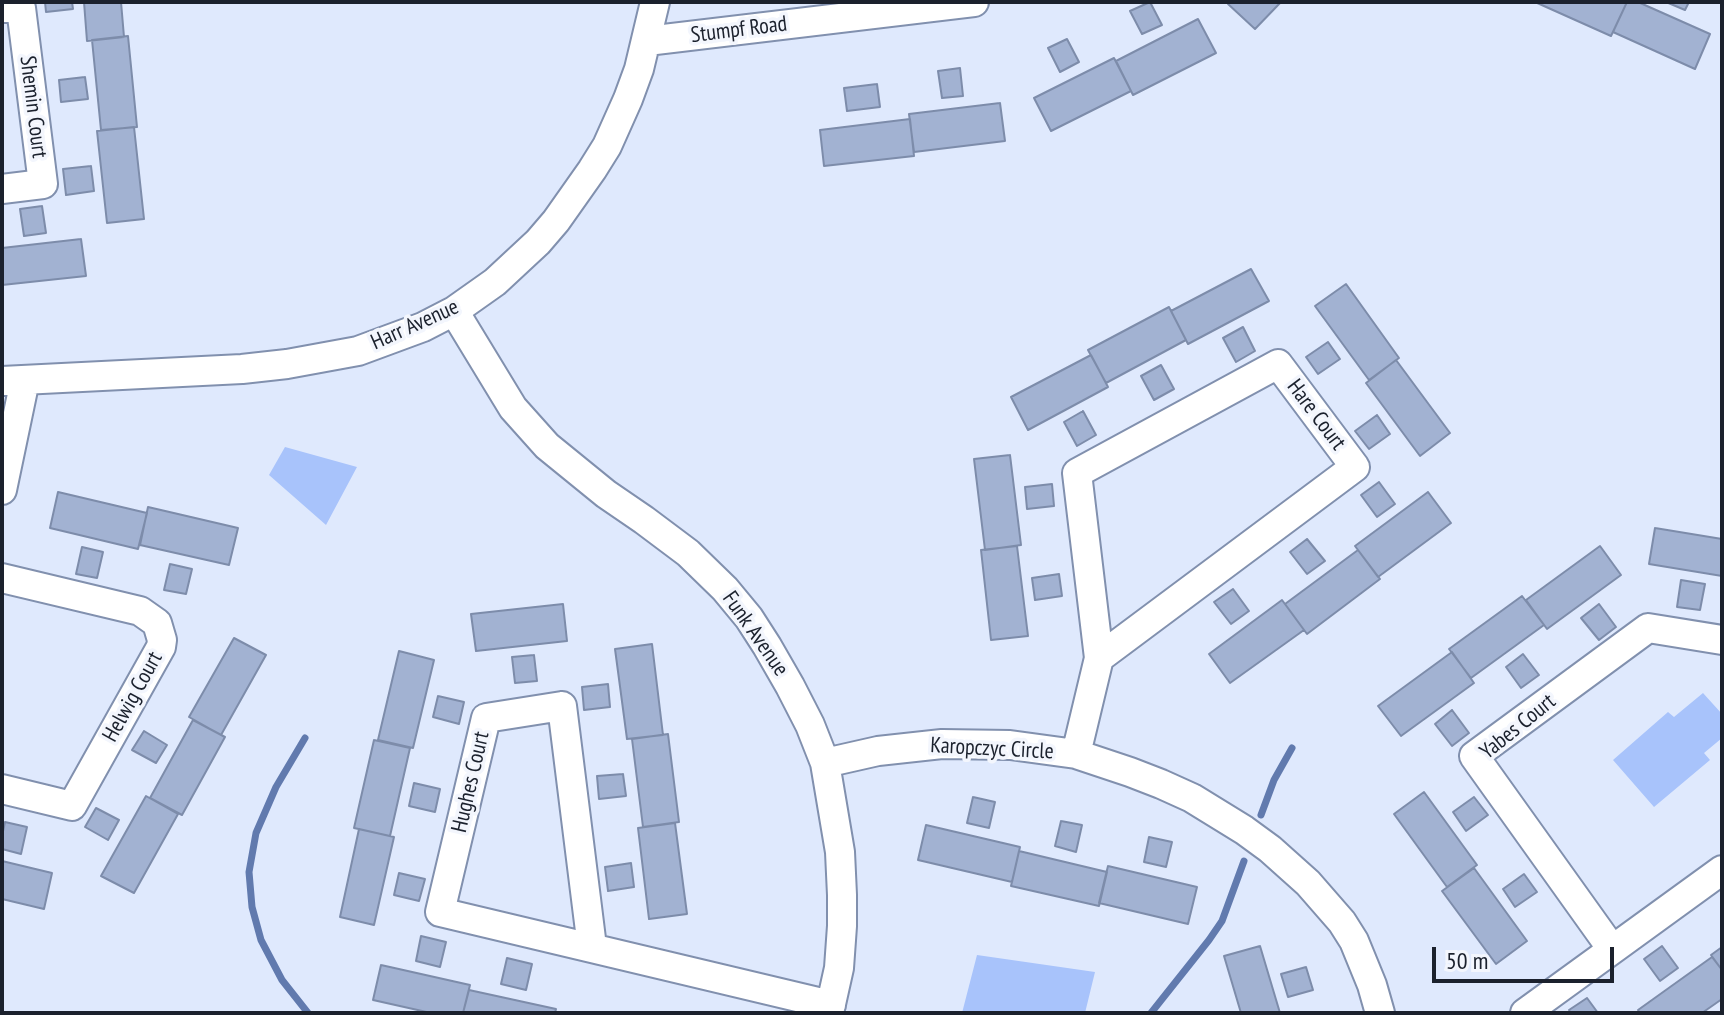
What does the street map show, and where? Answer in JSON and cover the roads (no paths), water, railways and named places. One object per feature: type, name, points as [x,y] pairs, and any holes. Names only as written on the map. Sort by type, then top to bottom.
[{"type":"street","name":"Harr Avenue","points":[[14,381],[287,364],[358,351],[423,327],[454,311],[476,297],[538,242],[570,202],[607,146],[628,99],[647,41],[655,2]]},
{"type":"street","name":"Stumpf Road","points":[[647,41],[974,2]]},
{"type":"street","name":"Shemin Court","points":[[2,8],[21,8],[43,184],[2,189]]},
{"type":"street","name":"Funk Avenue","points":[[454,311],[513,408],[547,446],[606,494],[688,553],[725,589],[767,646],[810,725],[825,763],[840,852],[839,968],[830,1009]]},
{"type":"street","name":"Hare Court","points":[[1076,754],[1099,658],[1077,473],[1278,364],[1355,467],[1099,658]]},
{"type":"street","points":[[2,490],[14,381]]},
{"type":"street","name":"Helwig Court","points":[[2,578],[140,611],[157,623],[162,640],[161,647],[72,806],[2,789]]},
{"type":"street","name":"Yabes Court","points":[[1612,949],[1474,756],[1648,628],[1722,640]]},
{"type":"street","name":"Hughes Court","points":[[592,947],[562,706],[486,718],[440,912],[592,947],[830,1009]]},
{"type":"street","name":"Karopczyc Circle","points":[[825,763],[878,751],[942,744],[1010,745],[1076,754],[1192,798],[1270,849],[1308,883],[1342,922],[1364,962],[1380,1013]]},
{"type":"street","points":[[1525,1013],[1722,870]]},
{"type":"waterway","points":[[305,738],[276,787],[256,833],[249,872],[252,907],[261,940],[282,980],[308,1013]]},
{"type":"waterway","points":[[1261,815],[1274,780],[1292,748]]},
{"type":"waterway","points":[[1151,1013],[1222,921],[1244,861]]}]
